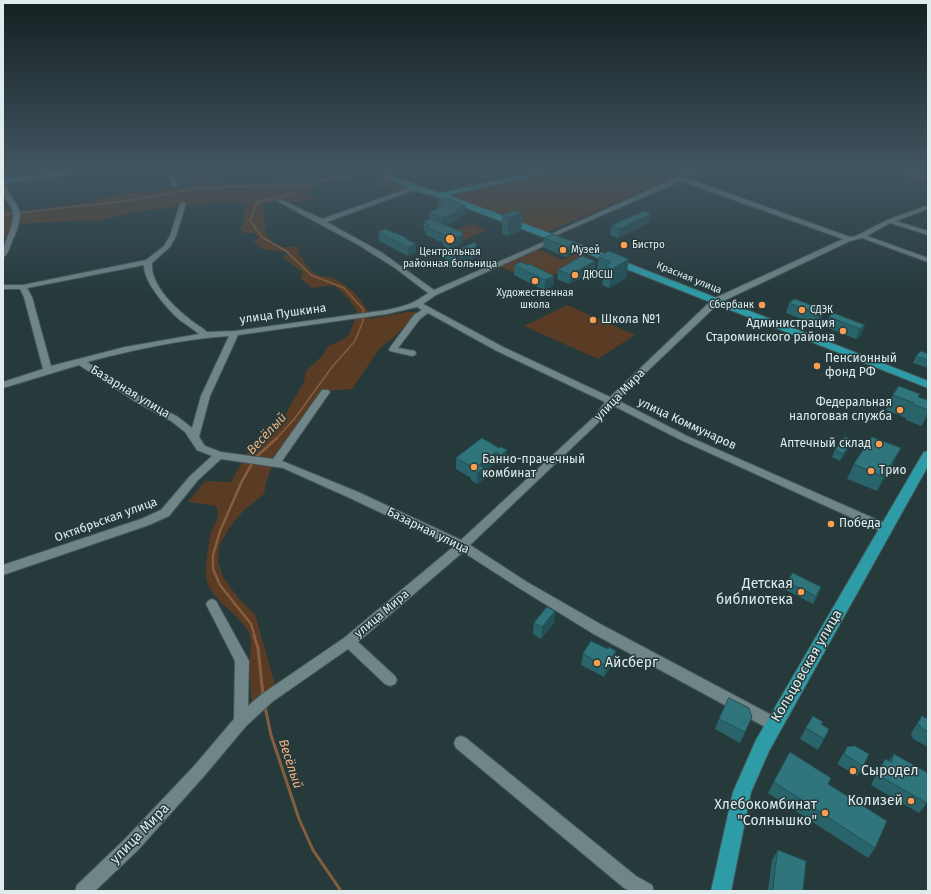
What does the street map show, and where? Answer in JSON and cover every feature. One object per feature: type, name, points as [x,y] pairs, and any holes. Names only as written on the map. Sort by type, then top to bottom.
[{"type":"main road","name":"Красная улица","points":[[485,212],[553,237],[928,385]]},
{"type":"main road","name":"Кольцовская улица","points":[[721,891],[742,792],[762,746],[928,455]]},
{"type":"street","points":[[3,255],[17,214],[16,212]]},
{"type":"street","points":[[3,287],[23,287],[148,262],[165,249],[173,236],[181,212]]},
{"type":"street","points":[[303,212],[323,221],[406,271],[433,293]]},
{"type":"street","points":[[323,221],[349,212]]},
{"type":"street","name":"улица Пушкина","points":[[3,385],[79,361],[125,350],[205,335],[235,333],[363,316],[405,308],[418,304],[433,293],[607,212]]},
{"type":"street","points":[[773,212],[849,239]]},
{"type":"street","name":"улица Мира","points":[[82,891],[132,844],[200,770],[241,721],[263,702],[349,642],[462,546],[598,418],[611,401],[716,301],[849,239],[858,238],[889,221],[915,212]]},
{"type":"street","points":[[889,221],[928,233]]},
{"type":"street","points":[[862,236],[928,260]]},
{"type":"street","points":[[148,262],[148,273],[158,290],[183,317],[205,335]]},
{"type":"street","points":[[23,287],[28,297],[48,370]]},
{"type":"street","name":"улица Коммунаров","points":[[418,304],[500,349],[611,401],[712,451],[886,528]]},
{"type":"street","points":[[412,353],[393,348],[417,317],[428,309]]},
{"type":"street","points":[[195,436],[197,418],[206,393],[235,333]]},
{"type":"street","name":"Базарная улица","points":[[79,361],[140,400],[183,423],[195,436],[201,448],[219,455],[270,462],[354,495],[462,546],[597,630],[774,724]]},
{"type":"street","points":[[270,462],[326,392]]},
{"type":"street","points":[[183,423],[192,422],[197,418]]},
{"type":"street","name":"Октябрьская улица","points":[[3,570],[165,514],[194,478],[219,455]]},
{"type":"street","points":[[212,604],[242,661],[241,721]]},
{"type":"street","name":"улица Мира","points":[[349,642],[390,680]]},
{"type":"street","points":[[461,743],[630,882],[646,891]]},
{"type":"shaded area","points":[[3,212],[134,212],[97,221],[88,220],[15,224],[10,237],[3,237]]},
{"type":"shaded area","points":[[245,212],[263,212],[265,215],[263,221],[266,227],[264,230],[270,240],[282,247],[294,247],[299,249],[297,251],[311,271],[317,275],[330,277],[349,288],[360,299],[368,312],[370,319],[407,312],[419,312],[393,338],[380,348],[352,389],[324,391],[296,427],[280,452],[267,479],[264,494],[244,510],[229,528],[219,546],[218,561],[223,577],[239,599],[255,614],[277,692],[252,709],[250,635],[237,617],[213,593],[208,585],[206,577],[209,541],[218,516],[216,506],[188,502],[205,481],[231,482],[246,454],[265,443],[282,424],[291,404],[304,382],[306,371],[322,356],[328,346],[349,335],[357,315],[357,311],[349,299],[334,285],[312,288],[300,278],[303,272],[283,258],[288,254],[285,252],[262,249],[253,241],[259,238],[254,233],[245,233],[240,228],[245,223],[243,215]]},
{"type":"shaded area","points":[[495,212],[594,212],[548,232]]},
{"type":"shaded area","points":[[472,224],[486,230],[465,240],[450,232]]},
{"type":"shaded area","points":[[537,249],[563,260],[577,253],[588,257],[544,280],[523,269],[514,273],[500,266]]},
{"type":"shaded area","points":[[567,305],[635,335],[598,359],[524,326]]},
{"type":"building","points":[[430,212],[457,212],[442,218]]},
{"type":"building","points":[[511,212],[522,213],[508,218],[502,215]]},
{"type":"building","points":[[642,212],[651,214],[619,229],[611,226]]},
{"type":"building","points":[[431,219],[459,231],[461,230],[463,235],[449,241],[443,238],[447,236],[426,227],[430,225],[423,222]]},
{"type":"building","points":[[386,229],[409,239],[406,239],[416,244],[408,247],[378,232]]},
{"type":"building","points":[[553,234],[576,243],[567,247],[544,238]]},
{"type":"building","points":[[475,242],[477,247],[451,259],[445,256]]},
{"type":"building","points":[[609,251],[629,259],[612,269],[605,266],[611,262],[599,257]]},
{"type":"building","points":[[582,256],[595,261],[570,275],[558,270]]},
{"type":"building","points":[[522,262],[527,265],[530,264],[554,276],[545,280],[514,265]]},
{"type":"building","points":[[795,299],[824,310],[819,314],[789,303]]},
{"type":"building","points":[[834,313],[865,325],[860,329],[829,317]]},
{"type":"building","points":[[921,351],[928,354],[928,360],[916,356]]},
{"type":"building","points":[[899,386],[920,394],[918,397],[928,400],[928,410],[893,395]]},
{"type":"building","points":[[845,437],[853,440],[843,454],[835,450]]},
{"type":"building","points":[[872,437],[901,448],[883,477],[854,464]]},
{"type":"building","points":[[482,438],[499,448],[501,447],[507,450],[501,455],[496,452],[479,465],[484,468],[477,473],[472,469],[474,468],[456,458]]},
{"type":"building","points":[[793,573],[821,587],[816,596],[787,582]]},
{"type":"building","points":[[547,607],[555,611],[542,627],[534,623]]},
{"type":"building","points":[[591,641],[616,651],[606,666],[583,654]]},
{"type":"building","points":[[729,698],[749,708],[752,717],[745,732],[719,719]]},
{"type":"building","points":[[813,716],[823,722],[821,724],[829,729],[824,739],[806,728]]},
{"type":"building","points":[[922,716],[928,719],[928,732],[921,728],[918,723]]},
{"type":"building","points":[[855,746],[869,754],[863,766],[844,754],[847,747]]},
{"type":"building","points":[[790,752],[831,778],[828,784],[887,821],[875,848],[774,782]]},
{"type":"building","points":[[894,754],[928,773],[927,803],[878,775],[885,759],[891,762]]},
{"type":"building","points":[[778,850],[806,861],[803,891],[773,891]]},
{"type":"waterway","points":[[18,213],[29,212]]},
{"type":"waterway","name":"Весёлый","points":[[253,212],[250,220],[262,237],[286,251],[311,275],[344,288],[363,309],[363,321],[355,341],[332,367],[295,418],[276,438]]},
{"type":"waterway","points":[[3,215],[14,213]]},
{"type":"waterway","name":"Весёлый","points":[[255,458],[276,438]]},
{"type":"waterway","name":"Весёлый","points":[[253,462],[242,481],[220,531],[213,555],[213,569],[220,585],[251,624],[255,637]]},
{"type":"waterway","name":"Весёлый","points":[[254,636],[258,648],[263,695]]},
{"type":"waterway","name":"Весёлый","points":[[265,707],[271,735],[299,819],[313,850],[341,891]]},
{"type":"place","name":"Центральная районная больница","points":[[450,239]]},
{"type":"place","name":"Бистро","points":[[624,245]]},
{"type":"place","name":"Музей","points":[[563,250]]},
{"type":"place","name":"ДЮСШ","points":[[575,275]]},
{"type":"place","name":"Художественная школа","points":[[535,281]]},
{"type":"place","name":"Сбербанк","points":[[762,305]]},
{"type":"place","name":"СДЭК","points":[[802,310]]},
{"type":"place","name":"Школа №1","points":[[593,320]]},
{"type":"place","name":"Администрация Староминского района","points":[[843,331]]},
{"type":"place","name":"Пенсионный фонд РФ","points":[[817,366]]},
{"type":"place","name":"Федеральная налоговая служба","points":[[900,410]]},
{"type":"place","name":"Аптечный склад","points":[[879,444]]},
{"type":"place","name":"Банно-прачечный комбинат","points":[[474,467]]},
{"type":"place","name":"Трио","points":[[871,471]]},
{"type":"place","name":"Победа","points":[[831,524]]},
{"type":"place","name":"Детская библиотека","points":[[801,592]]},
{"type":"place","name":"Айсберг","points":[[597,663]]},
{"type":"place","name":"Сыродел","points":[[853,771]]},
{"type":"place","name":"Колизей","points":[[911,801]]},
{"type":"place","name":"Хлебокомбинат \"Солнышко\"","points":[[825,813]]}]
